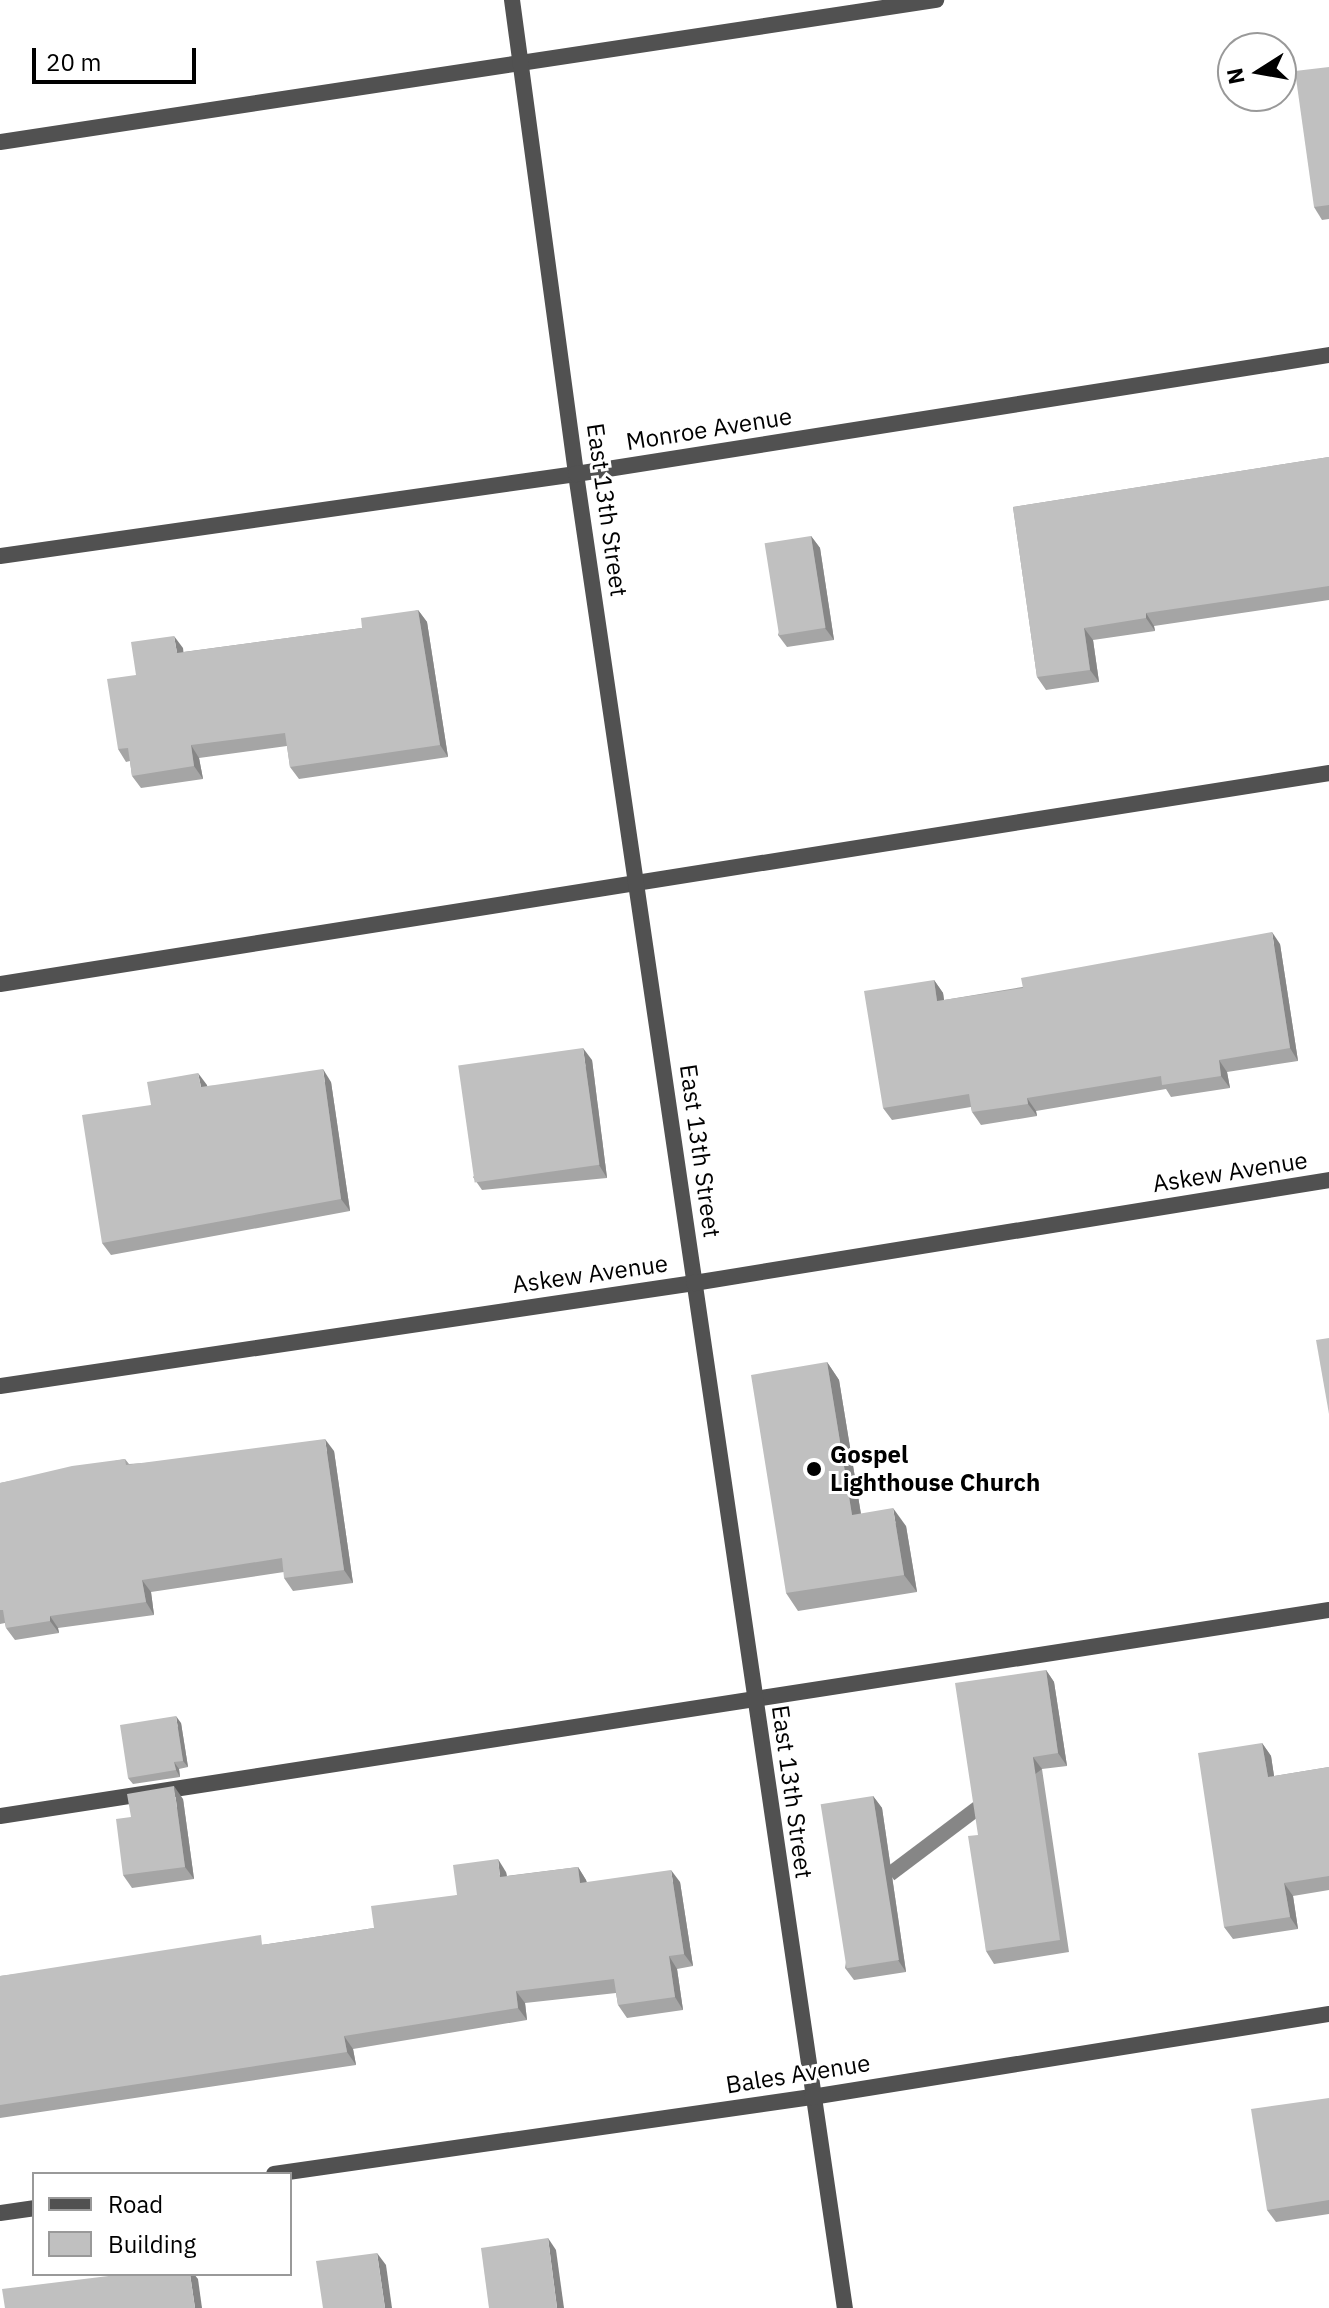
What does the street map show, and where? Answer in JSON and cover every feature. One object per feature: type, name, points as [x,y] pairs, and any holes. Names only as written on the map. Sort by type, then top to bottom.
[{"type":"street","name":"East 13th Street","points":[[512,0],[576,474],[845,2308]]},
{"type":"street","points":[[0,142],[936,0]]},
{"type":"street","name":"Monroe Avenue","points":[[0,556],[576,474],[1329,355]]},
{"type":"street","points":[[0,984],[1329,773]]},
{"type":"street","name":"Askew Avenue","points":[[0,1386],[694,1283],[1329,1180]]},
{"type":"street","points":[[0,1816],[1329,1610]]},
{"type":"street","name":"Bales Avenue","points":[[288,2172],[812,2097],[1329,2014]]},
{"type":"street","points":[[0,2213],[32,2208]]},
{"type":"building","points":[[1329,67],[1329,205],[1314,207],[1297,71]]},
{"type":"building","points":[[1329,457],[1329,586],[1146,613],[1146,618],[1084,628],[1090,670],[1037,677],[1013,507]]},
{"type":"building","points":[[811,536],[826,628],[779,635],[765,543]]},
{"type":"building","points":[[418,610],[440,745],[290,767],[285,733],[191,745],[194,766],[132,776],[128,748],[118,749],[107,679],[136,675],[131,642],[174,636],[177,653],[362,628],[361,618]]},
{"type":"building","points":[[1272,932],[1290,1048],[1219,1060],[1221,1076],[1162,1085],[1161,1076],[1027,1098],[1028,1104],[972,1112],[969,1094],[883,1108],[864,991],[934,980],[937,1001],[1023,988],[1021,978]]},
{"type":"building","points":[[583,1048],[599,1165],[475,1182],[458,1066]]},
{"type":"building","points":[[323,1069],[341,1199],[102,1243],[82,1115],[151,1105],[147,1082],[198,1073],[201,1087]]},
{"type":"building","points":[[1329,1338],[1329,1414],[1316,1340]]},
{"type":"building","name":"Gospel Lighthouse Church","points":[[827,1362],[852,1515],[893,1508],[904,1575],[786,1593],[751,1375]]},
{"type":"building","points":[[325,1439],[344,1570],[284,1578],[282,1558],[142,1580],[146,1602],[50,1616],[50,1621],[6,1628],[3,1610],[0,1610],[0,1483],[72,1466],[125,1459],[126,1465]]},
{"type":"building","points":[[1046,1670],[1058,1753],[1033,1757],[1060,1940],[986,1951],[968,1836],[978,1835],[955,1683]]},
{"type":"building","points":[[176,1716],[183,1761],[174,1762],[176,1770],[128,1778],[120,1725]]},
{"type":"building","points":[[1262,1743],[1268,1777],[1329,1767],[1329,1876],[1284,1883],[1290,1917],[1224,1927],[1198,1753]]},
{"type":"building","points":[[174,1786],[185,1867],[123,1875],[116,1819],[131,1817],[127,1794]]},
{"type":"building","points":[[873,1796],[899,1960],[847,1968],[821,1804]]},
{"type":"building","points":[[498,1859],[500,1877],[578,1867],[580,1883],[671,1870],[684,1954],[669,1956],[675,1997],[618,2005],[614,1979],[516,1991],[518,2008],[344,2036],[347,2052],[0,2105],[0,1976],[261,1935],[262,1945],[374,1928],[371,1906],[457,1895],[453,1865]]},
{"type":"building","points":[[1329,2098],[1329,2200],[1267,2210],[1251,2109]]},
{"type":"building","points":[[548,2238],[557,2308],[489,2308],[481,2248]]},
{"type":"building","points":[[377,2253],[385,2308],[323,2308],[316,2261]]},
{"type":"building","points":[[109,2276],[190,2276],[195,2308],[5,2308],[2,2289]]},
{"type":"place","name":"Gospel Lighthouse Church","points":[[814,1469]]}]
